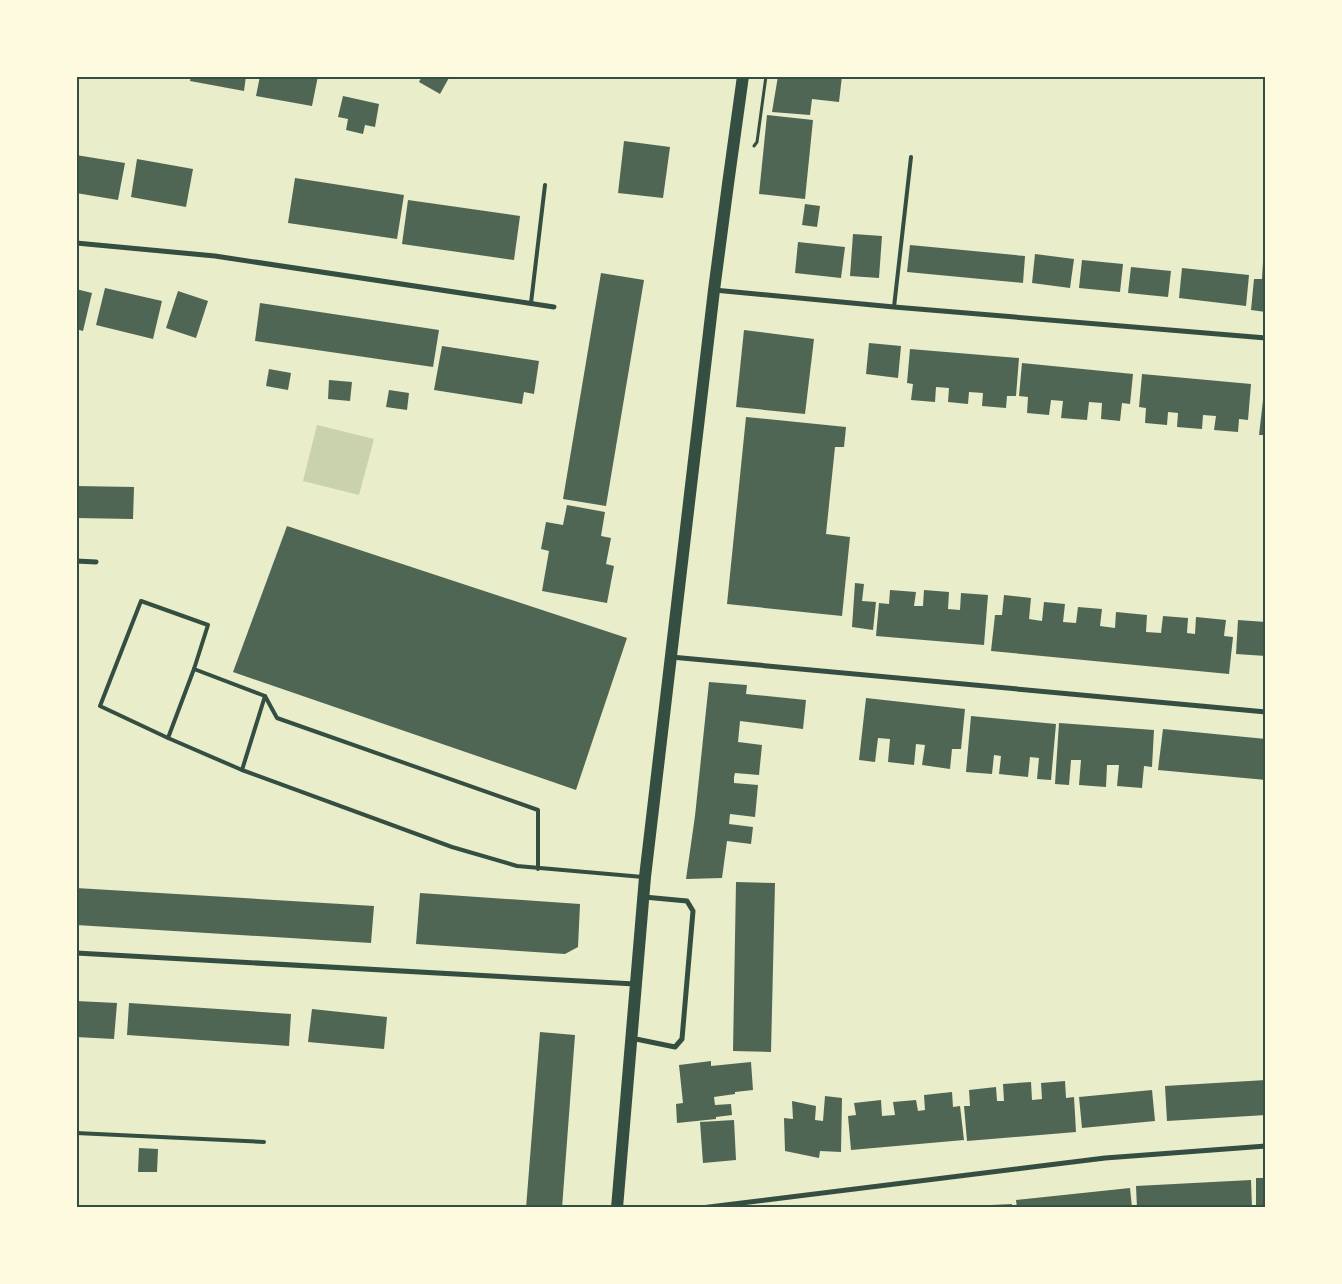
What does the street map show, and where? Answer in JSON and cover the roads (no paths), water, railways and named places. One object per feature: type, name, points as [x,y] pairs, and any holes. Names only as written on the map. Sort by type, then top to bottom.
[{"type":"main road","points":[[616,1208],[645,877],[714,290],[743,76]]},
{"type":"street","points":[[76,243],[215,256],[554,307]]},
{"type":"street","points":[[714,290],[1266,338]]},
{"type":"street","points":[[76,561],[96,562]]},
{"type":"street","points":[[671,657],[1266,712]]},
{"type":"street","points":[[631,1038],[675,1047],[682,1039],[693,911],[687,901],[643,897]]},
{"type":"street","points":[[76,952],[636,984]]},
{"type":"street","points":[[701,1208],[1104,1158],[1266,1146]]},
{"type":"lane","points":[[894,307],[911,157]]},
{"type":"lane","points":[[531,303],[545,185]]},
{"type":"lane","points":[[168,738],[208,625],[141,600],[100,706],[168,738],[242,770],[452,847],[517,866],[645,877]]},
{"type":"lane","points":[[194,669],[265,696],[277,718],[538,810],[538,869]]},
{"type":"lane","points":[[242,770],[265,696]]},
{"type":"lane","points":[[76,1133],[264,1142]]}]
